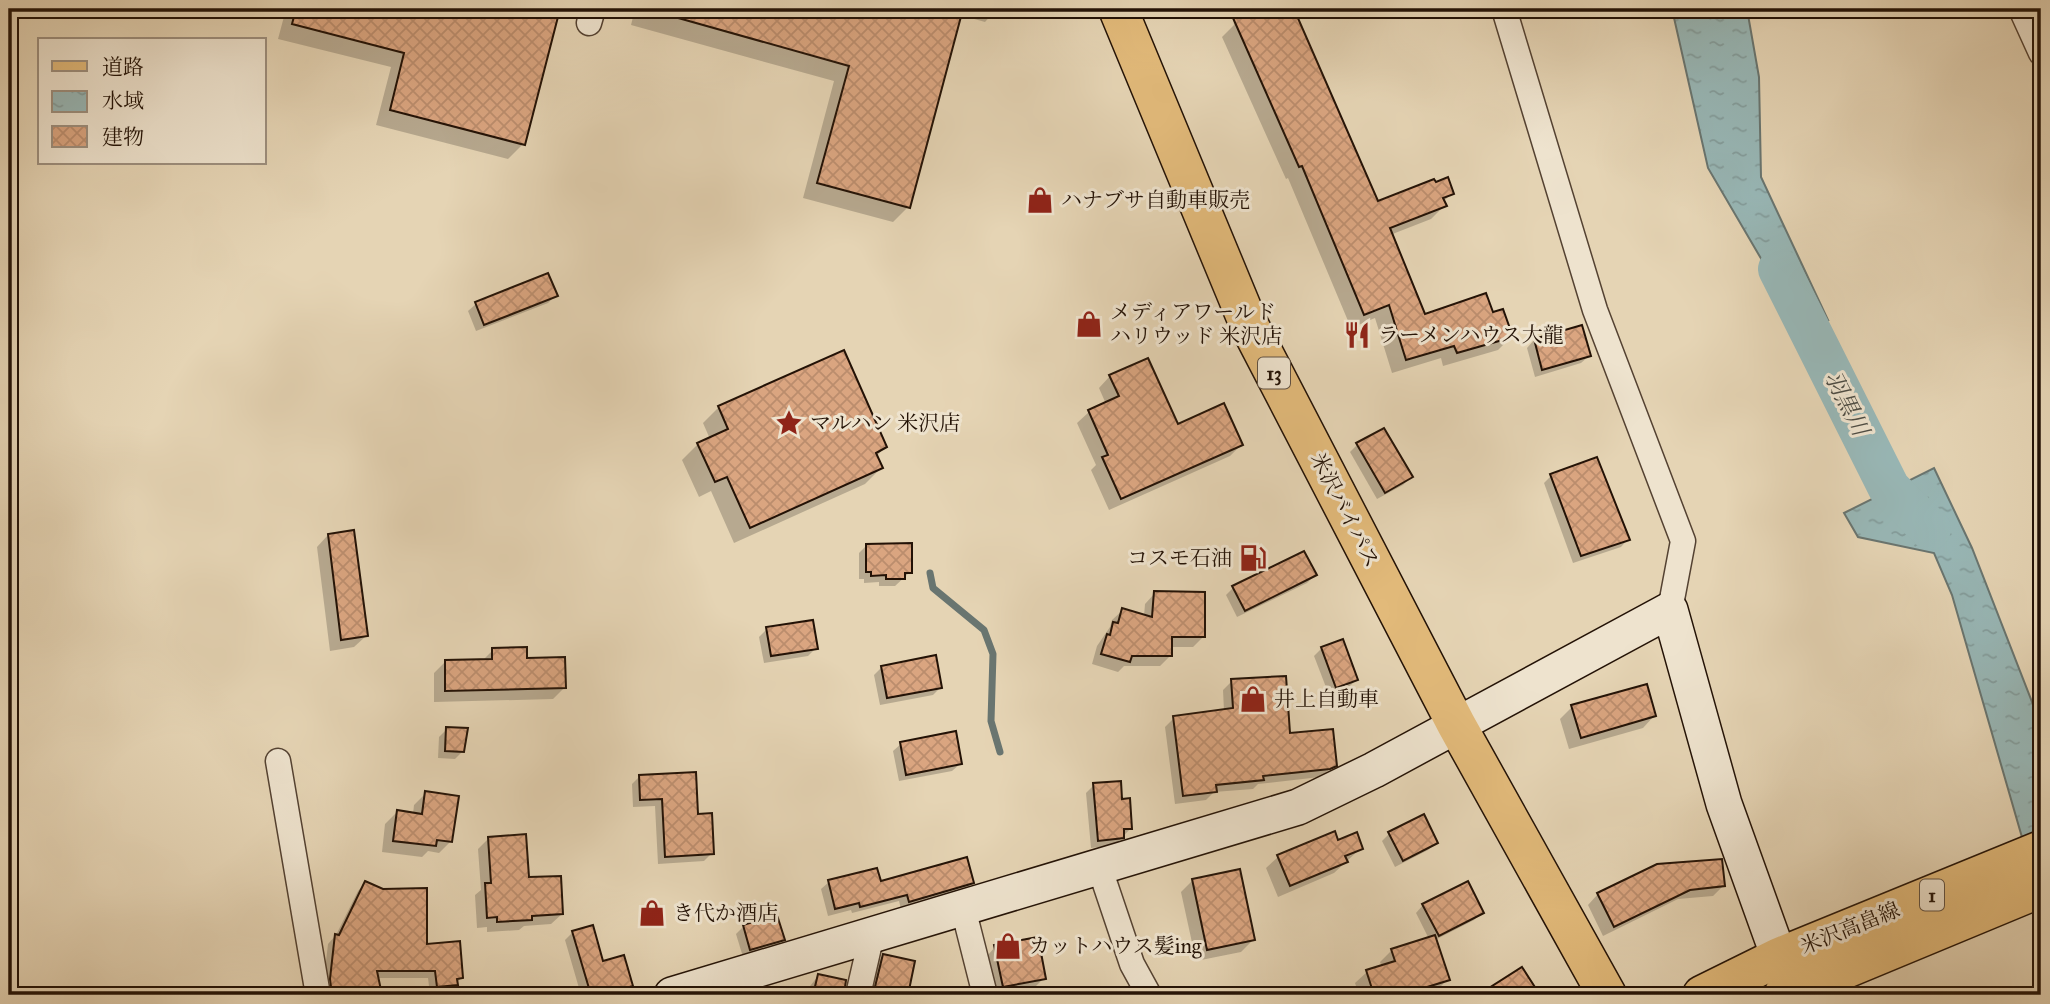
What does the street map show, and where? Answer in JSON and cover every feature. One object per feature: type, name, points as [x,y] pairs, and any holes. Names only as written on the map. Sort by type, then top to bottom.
[{"type":"main road","name":"米沢バイパス","points":[[1118,9],[1249,325],[1456,724],[1607,995]]},
{"type":"main road","name":"米沢高畠線","points":[[1803,974],[2041,850]]},
{"type":"main road","name":"米沢高畠線","points":[[1702,995],[1803,974],[2041,888]]},
{"type":"street","points":[[1504,9],[1595,310],[1683,541],[1670,610],[1724,804],[1803,974]]},
{"type":"street","points":[[2021,9],[2041,52]]},
{"type":"street","points":[[672,995],[1298,807],[1374,770],[1670,610]]},
{"type":"street","points":[[278,761],[317,995]]},
{"type":"street","points":[[1100,866],[1132,964],[1149,995]]},
{"type":"street","points":[[963,908],[985,995]]},
{"type":"street","points":[[858,995],[872,934]]},
{"type":"water","points":[[1672,9],[1747,9],[1759,77],[1761,177],[1828,320],[1797,320],[1708,168]]},
{"type":"water","points":[[1934,468],[1972,548],[2041,725],[2041,903],[1952,595],[1934,553],[1858,537],[1844,513]]},
{"type":"building","points":[[296,9],[560,9],[525,145],[390,110],[404,53],[292,24]]},
{"type":"building","points":[[665,9],[963,9],[910,208],[817,183],[849,66],[664,14]]},
{"type":"building","points":[[1229,9],[1294,9],[1378,201],[1434,179],[1436,182],[1448,177],[1454,194],[1443,198],[1447,206],[1390,228],[1425,314],[1486,293],[1493,312],[1503,309],[1513,337],[1457,353],[1454,346],[1406,360],[1389,305],[1364,315],[1302,166],[1299,167]]},
{"type":"building","points":[[548,273],[558,296],[484,325],[475,302]]},
{"type":"building","points":[[1582,325],[1591,356],[1542,370],[1534,339]]},
{"type":"building","points":[[844,350],[887,447],[876,453],[883,468],[750,528],[727,477],[715,482],[697,443],[728,429],[718,406]]},
{"type":"building","points":[[1148,358],[1178,424],[1224,403],[1243,445],[1121,499],[1102,457],[1108,455],[1088,410],[1119,396],[1109,375]]},
{"type":"building","points":[[1384,428],[1413,477],[1385,493],[1356,443]]},
{"type":"building","points":[[1597,457],[1630,540],[1581,556],[1550,474]]},
{"type":"building","points":[[354,530],[368,636],[341,640],[328,534]]},
{"type":"building","points":[[912,543],[912,573],[905,573],[905,579],[886,579],[886,575],[871,576],[871,572],[866,572],[866,544]]},
{"type":"building","points":[[1304,551],[1317,575],[1245,611],[1232,586]]},
{"type":"building","points":[[1154,591],[1205,592],[1205,637],[1172,637],[1172,656],[1132,656],[1130,662],[1101,654],[1107,634],[1110,635],[1113,622],[1118,623],[1122,608],[1152,617]]},
{"type":"building","points":[[813,620],[818,649],[771,656],[766,627]]},
{"type":"building","points":[[1343,639],[1358,680],[1336,688],[1321,647]]},
{"type":"building","points":[[527,647],[527,658],[565,657],[566,688],[445,691],[445,660],[492,659],[492,648]]},
{"type":"building","points":[[936,655],[942,688],[887,698],[881,666]]},
{"type":"building","points":[[1286,676],[1290,733],[1333,729],[1337,766],[1263,776],[1264,780],[1216,785],[1217,792],[1183,796],[1173,716],[1233,708],[1231,679]]},
{"type":"building","points":[[1647,684],[1656,716],[1581,738],[1571,705]]},
{"type":"building","points":[[446,727],[468,728],[464,752],[445,751]]},
{"type":"building","points":[[956,731],[962,764],[906,775],[900,742]]},
{"type":"building","points":[[696,772],[698,814],[712,813],[714,854],[665,857],[662,799],[640,800],[639,775]]},
{"type":"building","points":[[1121,781],[1122,799],[1130,798],[1132,829],[1124,829],[1124,838],[1098,841],[1093,783]]},
{"type":"building","points":[[425,791],[459,796],[452,842],[437,840],[436,846],[393,841],[397,810],[422,814]]},
{"type":"building","points":[[1424,814],[1438,843],[1403,861],[1388,832]]},
{"type":"building","points":[[1335,831],[1338,840],[1357,832],[1363,849],[1345,856],[1348,862],[1290,886],[1277,855]]},
{"type":"building","points":[[526,834],[529,877],[561,876],[563,914],[532,916],[532,920],[497,922],[497,917],[487,918],[485,883],[491,883],[488,837]]},
{"type":"building","points":[[967,857],[974,883],[909,902],[907,895],[860,907],[859,903],[835,909],[828,880],[877,868],[881,881]]},
{"type":"building","points":[[1722,859],[1725,886],[1690,890],[1614,927],[1597,893],[1657,864]]},
{"type":"building","points":[[1240,869],[1255,940],[1207,950],[1192,879]]},
{"type":"building","points":[[365,881],[383,889],[427,888],[427,944],[460,941],[463,978],[457,979],[458,985],[437,987],[435,971],[377,971],[382,995],[332,995],[330,979],[335,934],[339,935]]},
{"type":"building","points":[[1468,881],[1484,913],[1439,936],[1422,904]]},
{"type":"building","points":[[777,915],[785,940],[750,950],[743,925]]},
{"type":"building","points":[[593,925],[603,961],[624,955],[633,986],[591,995],[572,931]]},
{"type":"building","points":[[1435,935],[1450,980],[1401,995],[1374,995],[1366,970],[1395,961],[1391,949]]},
{"type":"building","points":[[1038,937],[1046,979],[1003,987],[994,945]]},
{"type":"building","points":[[883,954],[915,961],[908,995],[873,995]]},
{"type":"building","points":[[1522,967],[1540,995],[1478,995]]},
{"type":"building","points":[[818,974],[846,980],[844,995],[813,995]]},
{"type":"waterway","name":"羽黒川","points":[[1779,269],[1889,488],[1930,529]]},
{"type":"waterway","points":[[930,573],[933,588],[984,630],[993,654],[991,721],[1000,752]]},
{"type":"place","name":"ハナブサ自動車販売","points":[[1040,200]]},
{"type":"place","name":"メディアワールド ハリウッド 米沢店","points":[[1089,324]]},
{"type":"place","name":"ラーメンハウス大龍","points":[[1357,335]]},
{"type":"place","name":"マルハン 米沢店","points":[[789,423]]},
{"type":"place","name":"コスモ石油","points":[[1253,558]]},
{"type":"place","name":"井上自動車","points":[[1253,699]]},
{"type":"place","name":"き代か酒店","points":[[652,913]]},
{"type":"place","name":"カットハウス髪ing","points":[[1008,946]]}]
